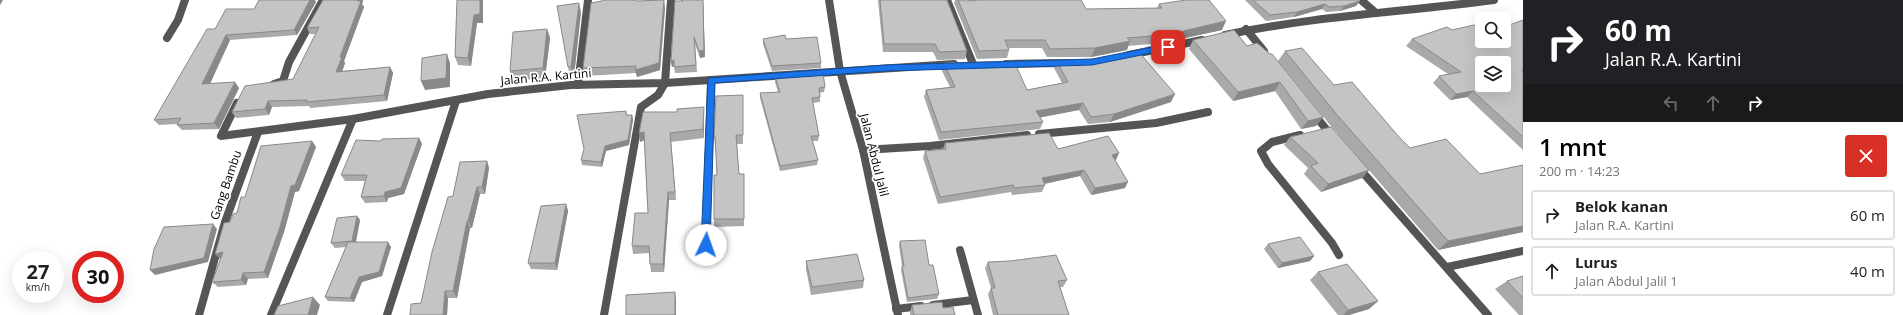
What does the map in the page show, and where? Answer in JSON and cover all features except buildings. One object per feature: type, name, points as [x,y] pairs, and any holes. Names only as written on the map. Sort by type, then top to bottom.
[{"type":"street","points":[[167,38],[178,20],[185,0]]},
{"type":"street","points":[[264,85],[278,84],[283,81],[289,62],[323,0]]},
{"type":"street","points":[[578,85],[588,0]]},
{"type":"street","points":[[604,315],[641,107],[658,95],[664,83],[671,0]]},
{"type":"street","name":"Jalan Abdul Jalil","points":[[828,0],[840,71],[863,150],[897,312]]},
{"type":"street","name":"Jalan R.A. Kartini","points":[[242,94],[221,136],[353,119],[488,94],[578,85],[664,83],[970,64],[948,0]]},
{"type":"street","points":[[1361,0],[1376,13]]},
{"type":"street","points":[[1120,56],[1246,29],[1324,18],[1494,0]]},
{"type":"street","points":[[1246,29],[1270,59]]},
{"type":"street","points":[[995,64],[1077,62]]},
{"type":"street","points":[[706,245],[711,80]]},
{"type":"street","points":[[388,315],[456,101]]},
{"type":"street","points":[[1308,107],[1318,131],[1336,141]]},
{"type":"street","points":[[863,150],[930,146],[1156,123],[1208,112]]},
{"type":"street","points":[[271,315],[353,119]]},
{"type":"street","points":[[1318,131],[1272,142],[1261,150],[1268,164],[1332,243],[1339,255]]},
{"type":"street","name":"Gang Bambu","points":[[199,315],[208,275],[228,212],[258,132]]},
{"type":"street","points":[[1351,158],[1488,315]]},
{"type":"street","points":[[960,250],[978,315]]},
{"type":"street","points":[[1447,267],[1523,252]]},
{"type":"street","points":[[897,312],[973,300]]},
{"type":"route","points":[[706,245],[711,80],[948,65],[1092,62],[1168,47]]}]
